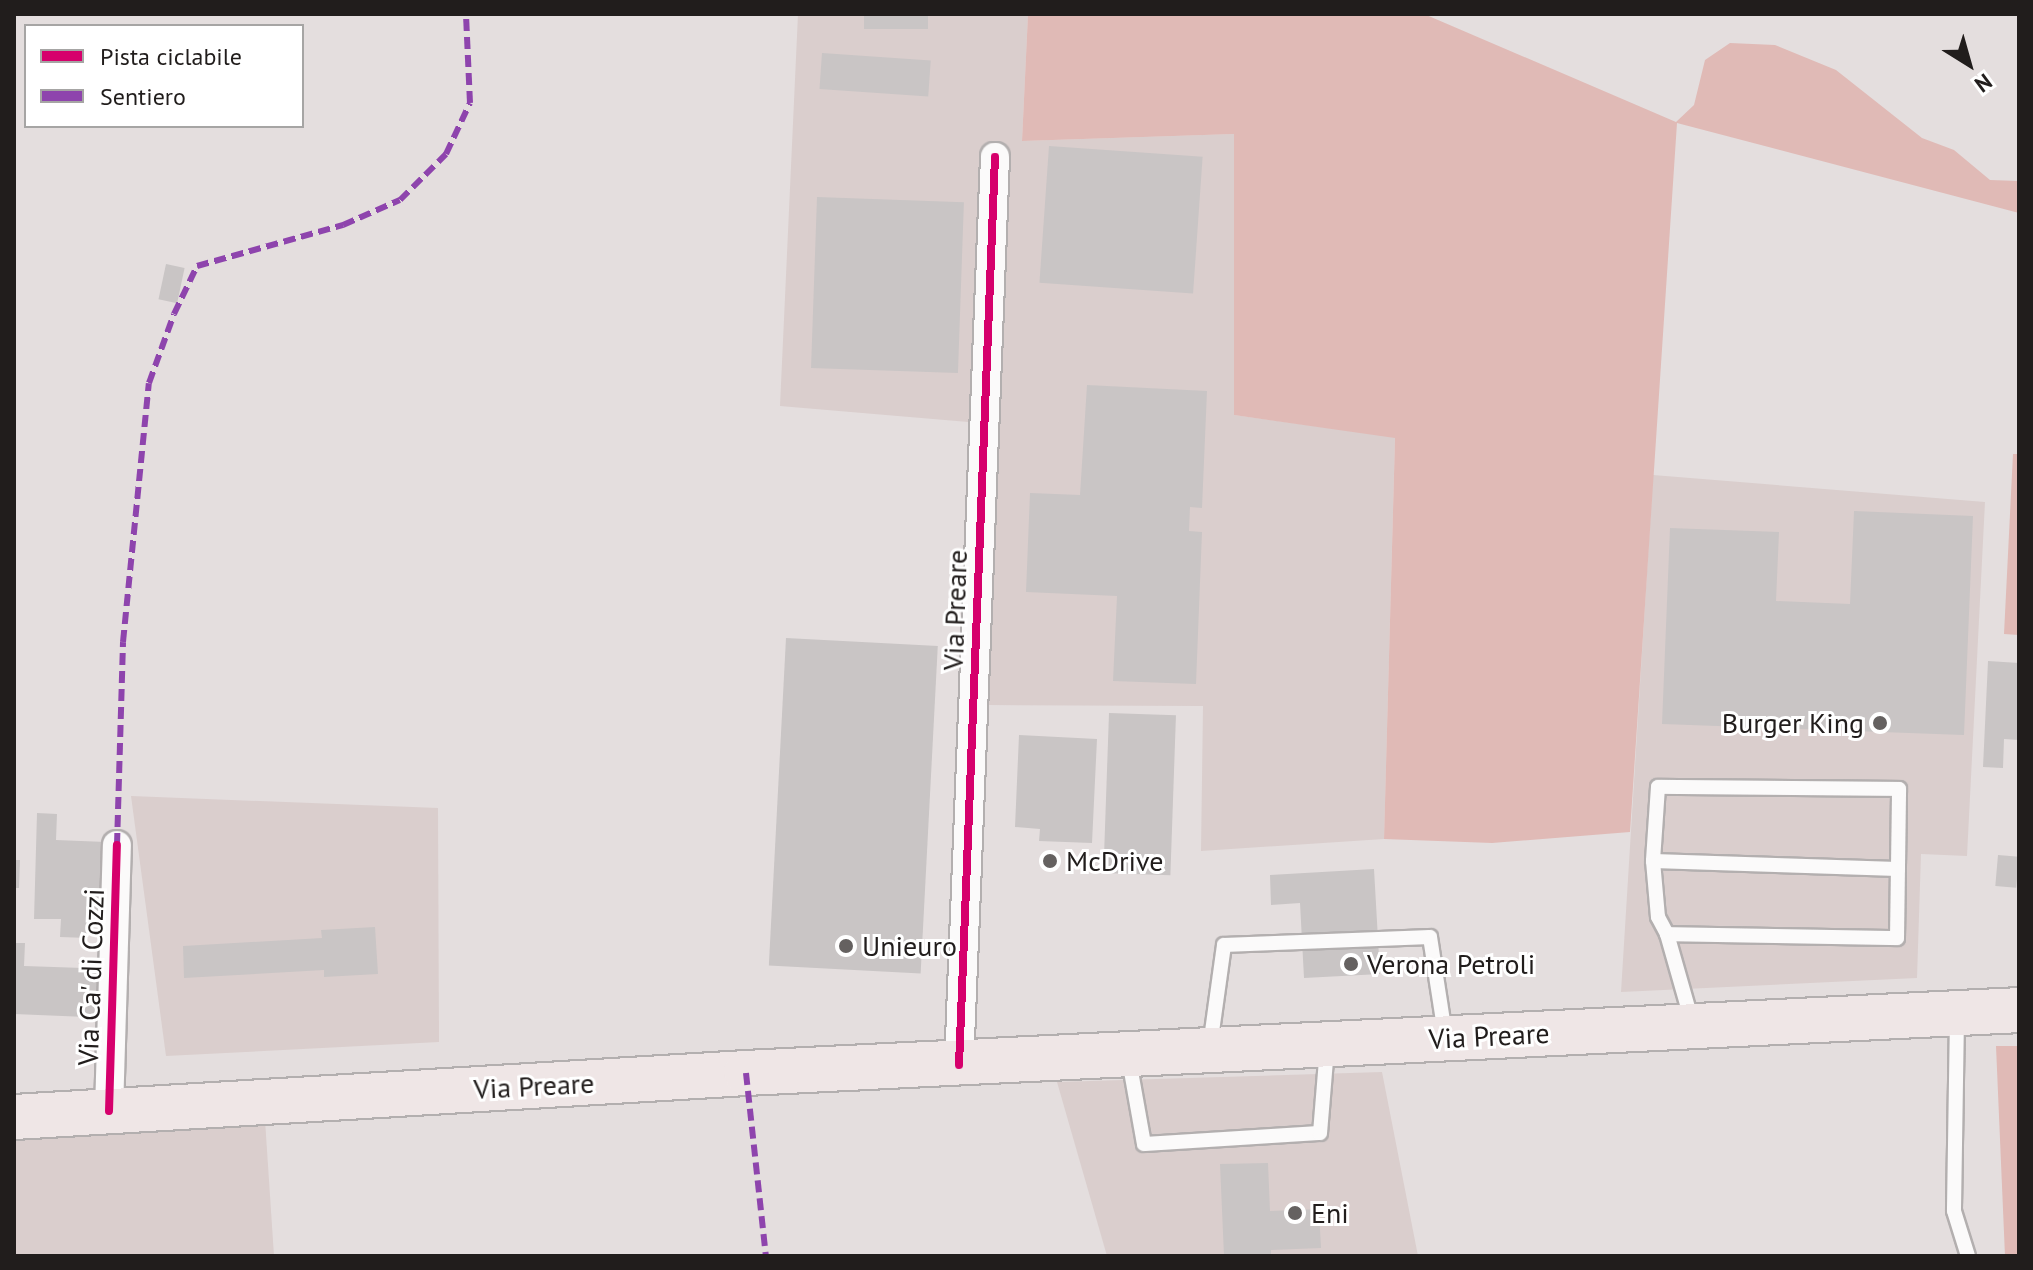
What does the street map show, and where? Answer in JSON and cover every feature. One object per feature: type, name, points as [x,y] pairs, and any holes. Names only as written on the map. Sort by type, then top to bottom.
[{"type":"main road","name":"Via Preare","points":[[109,1111],[746,1073],[959,1065],[2019,1010]]},
{"type":"main road","points":[[14,1117],[109,1111]]},
{"type":"street","name":"Via Preare","points":[[959,1065],[995,157]]},
{"type":"street","name":"Via Ca' di Cozzi","points":[[109,1111],[117,845]]},
{"type":"lane","points":[[1667,934],[1897,938],[1899,789],[1658,787],[1653,861],[1658,917],[1667,934],[1693,1026]]},
{"type":"lane","points":[[1653,861],[1898,869]]},
{"type":"lane","points":[[1210,1051],[1224,945],[1430,937],[1446,1038]]},
{"type":"lane","points":[[1957,1013],[1954,1211],[1968,1256]]},
{"type":"lane","points":[[1128,1056],[1144,1144],[1320,1133],[1328,1045]]},
{"type":"shaded area","points":[[798,14],[1028,14],[1022,141],[1234,134],[1234,415],[1395,437],[1384,839],[1201,851],[1203,706],[988,705],[980,423],[780,406]]},
{"type":"shaded area","points":[[1028,14],[1424,14],[1676,122],[1694,105],[1705,60],[1730,43],[1775,45],[1836,70],[1922,138],[1954,150],[1990,180],[2019,181],[2019,213],[1677,123],[1630,832],[1492,843],[1384,839],[1395,438],[1234,415],[1234,134],[1022,141]]},
{"type":"shaded area","points":[[2013,454],[2019,454],[2019,635],[2004,634]]},
{"type":"shaded area","points":[[1653,475],[1985,502],[1967,856],[1921,854],[1917,978],[1621,992]]},
{"type":"shaded area","points":[[131,796],[438,808],[439,1042],[166,1056]]},
{"type":"shaded area","points":[[1996,1046],[2019,1046],[2019,1256],[2005,1256]]},
{"type":"shaded area","points":[[1382,1072],[1418,1256],[1107,1256],[1057,1082]]},
{"type":"shaded area","points":[[265,1120],[274,1256],[14,1256],[14,1135]]},
{"type":"building","points":[[864,14],[928,14],[928,29],[864,29]]},
{"type":"building","points":[[822,53],[931,61],[928,97],[819,89]]},
{"type":"building","points":[[1049,146],[1203,157],[1193,293],[1039,283]]},
{"type":"building","points":[[817,197],[964,202],[958,373],[811,368]]},
{"type":"building","points":[[166,264],[185,268],[177,303],[159,299]]},
{"type":"building","points":[[1087,385],[1207,391],[1202,508],[1190,507],[1189,531],[1202,532],[1196,684],[1113,681],[1117,596],[1026,592],[1030,493],[1080,495]]},
{"type":"building","points":[[1854,511],[1973,516],[1964,735],[1662,724],[1670,528],[1779,532],[1776,601],[1850,604]]},
{"type":"building","points":[[786,638],[938,646],[921,974],[769,966]]},
{"type":"building","points":[[1988,661],[2019,663],[2019,740],[2004,739],[2003,768],[1983,767]]},
{"type":"building","points":[[1109,713],[1176,715],[1170,875],[1103,873]]},
{"type":"building","points":[[1019,735],[1097,739],[1092,843],[1039,841],[1040,829],[1015,827]]},
{"type":"building","points":[[37,813],[57,814],[56,840],[106,842],[104,920],[88,920],[88,938],[60,937],[61,919],[34,919]]},
{"type":"building","points":[[1998,855],[2019,857],[2016,888],[1995,886]]},
{"type":"building","points":[[14,860],[20,860],[19,888],[14,888]]},
{"type":"building","points":[[1374,869],[1380,974],[1304,978],[1300,903],[1271,905],[1270,875]]},
{"type":"building","points":[[375,927],[378,974],[324,977],[324,970],[184,978],[183,946],[322,938],[321,930]]},
{"type":"building","points":[[14,943],[25,943],[24,966],[113,969],[111,1018],[14,1014]]},
{"type":"building","points":[[1268,1163],[1270,1211],[1319,1209],[1321,1248],[1271,1250],[1271,1256],[1224,1256],[1220,1164]]},
{"type":"marked path","points":[[117,845],[123,642],[149,383],[174,314],[197,266],[343,225],[400,200],[446,154],[470,103],[466,14]]},
{"type":"marked path","points":[[746,1073],[766,1256]]},
{"type":"cycle path","points":[[959,1065],[995,157]]},
{"type":"cycle path","points":[[109,1111],[117,845]]},
{"type":"place","name":"Burger King","points":[[1880,723]]},
{"type":"place","name":"McDrive","points":[[1050,861]]},
{"type":"place","name":"Unieuro","points":[[846,946]]},
{"type":"place","name":"Verona Petroli","points":[[1351,964]]},
{"type":"place","name":"Eni","points":[[1295,1213]]}]
